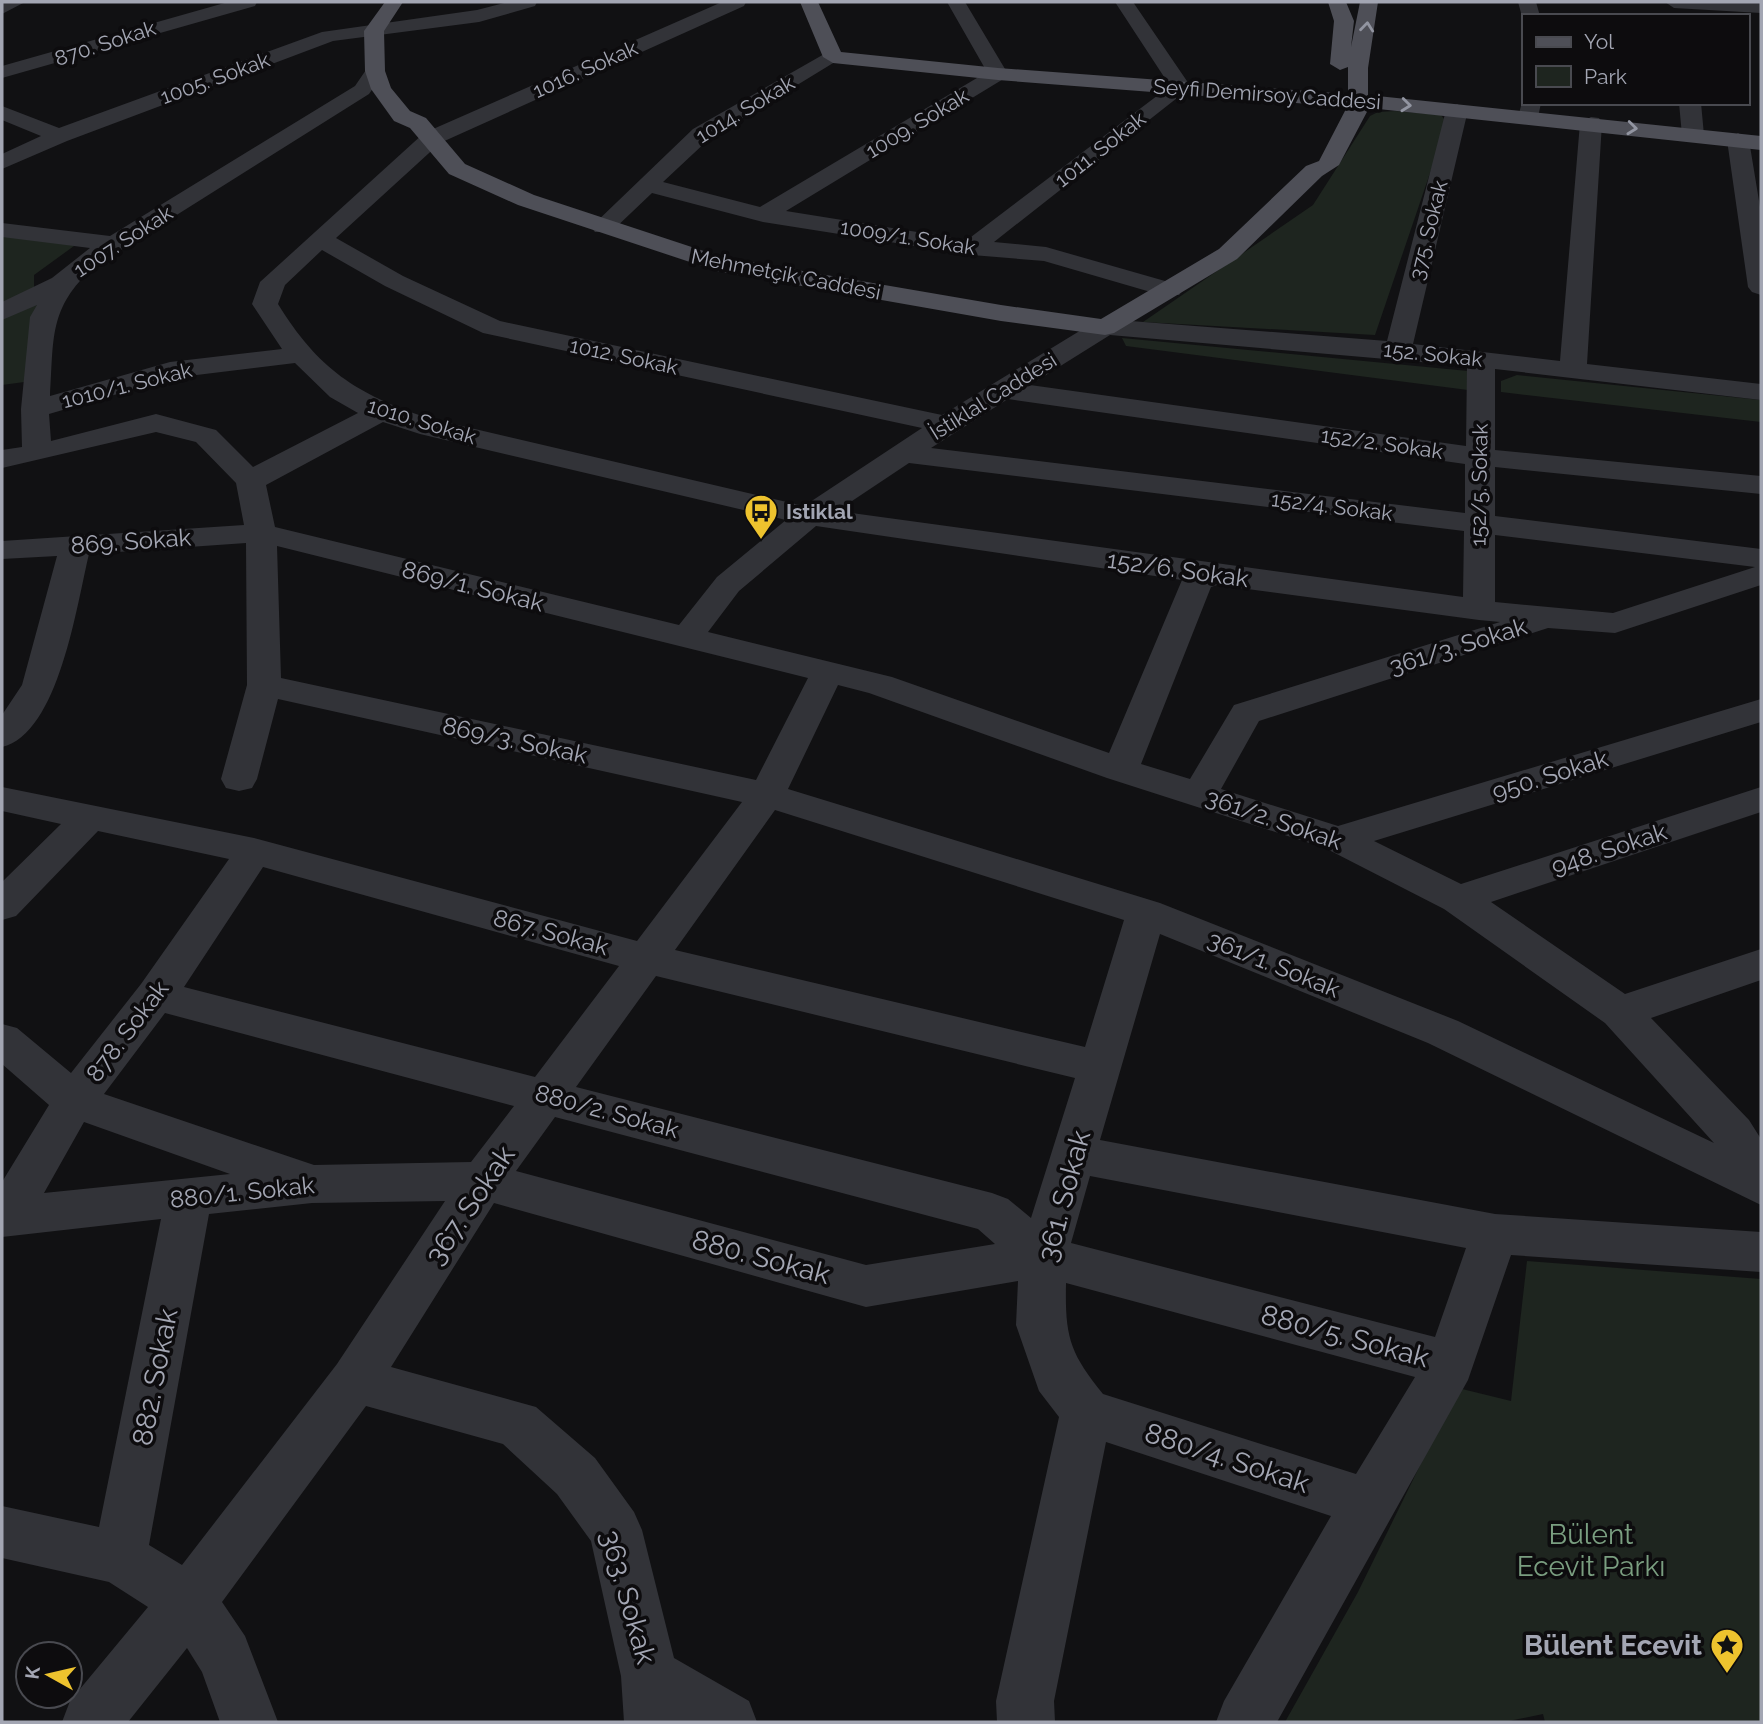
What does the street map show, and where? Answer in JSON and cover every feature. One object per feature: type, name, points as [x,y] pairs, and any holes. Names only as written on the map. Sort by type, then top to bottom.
[{"type":"main road","points":[[374,31],[394,2]]},
{"type":"main road","points":[[402,35],[413,2]]},
{"type":"main road","points":[[809,2],[833,57]]},
{"type":"main road","name":"İstiklal Caddesi","points":[[1337,2],[1344,21],[1349,100]]},
{"type":"main road","name":"İstiklal Caddesi","points":[[1105,327],[1228,254],[1314,171],[1328,165],[1358,68],[1369,2]]},
{"type":"main road","name":"Mehmetçik Caddesi","points":[[374,31],[375,71],[381,89],[399,96],[402,116],[425,130],[457,169],[526,200],[717,264],[1001,313],[1105,327]]},
{"type":"main road","name":"Seyfi Demirsoy Caddesi","points":[[833,57],[998,74],[1457,110],[1530,110],[1591,123],[1750,142]]},
{"type":"street","points":[[2,8],[16,2]]},
{"type":"street","name":"870. Sokak","points":[[2,72],[248,2]]},
{"type":"street","name":"1005. Sokak","points":[[2,162],[59,136],[330,36],[374,31],[402,35],[528,2]]},
{"type":"street","name":"1016. Sokak","points":[[425,130],[737,2]]},
{"type":"street","points":[[956,2],[998,74]]},
{"type":"street","points":[[1124,2],[1181,87]]},
{"type":"street","points":[[1674,2],[1761,7]]},
{"type":"street","name":"1014. Sokak","points":[[603,227],[701,134],[833,57]]},
{"type":"street","name":"1007. Sokak","points":[[37,453],[35,409],[43,317],[61,283],[85,262],[362,90],[375,71]]},
{"type":"street","name":"1009. Sokak","points":[[763,215],[998,74]]},
{"type":"street","name":"1011. Sokak","points":[[972,248],[1181,87]]},
{"type":"street","points":[[334,108],[399,96]]},
{"type":"street","points":[[1690,105],[1693,135]]},
{"type":"street","name":"375. Sokak","points":[[1398,350],[1457,110]]},
{"type":"street","points":[[2,112],[59,136]]},
{"type":"street","points":[[1573,369],[1591,123]]},
{"type":"street","name":"1010. Sokak","points":[[425,130],[379,183],[273,282],[265,304],[279,330],[341,392],[380,412],[421,425],[809,516]]},
{"type":"street","points":[[1750,142],[1761,287]]},
{"type":"street","points":[[379,183],[404,169],[423,164],[439,164],[457,169]]},
{"type":"street","name":"1009/1. Sokak","points":[[646,185],[763,215],[972,248],[1046,254],[1170,290]]},
{"type":"street","points":[[2,230],[116,244]]},
{"type":"street","name":"1012. Sokak","points":[[320,239],[394,281],[492,327],[946,425]]},
{"type":"street","points":[[2,312],[61,283]]},
{"type":"street","name":"152. Sokak","points":[[1105,327],[1398,350],[1761,391]]},
{"type":"street","name":"İstiklal Caddesi","points":[[686,638],[728,584],[809,516],[902,453],[1105,327]]},
{"type":"street","name":"1010/1. Sokak","points":[[35,409],[170,370],[304,354]]},
{"type":"street","name":"152/5. Sokak","points":[[1479,610],[1481,359]]},
{"type":"street","name":"152/2. Sokak","points":[[1004,390],[1480,457],[1761,485]]},
{"type":"street","points":[[250,481],[380,412]]},
{"type":"street","points":[[2,459],[37,453],[156,422],[206,436],[250,481],[261,533],[264,685],[239,779]]},
{"type":"street","name":"152/4. Sokak","points":[[902,453],[1761,558]]},
{"type":"street","name":"152/6. Sokak","points":[[809,516],[1215,575],[1546,618]]},
{"type":"street","name":"869. Sokak","points":[[2,550],[261,533]]},
{"type":"street","name":"869/1. Sokak","points":[[261,533],[686,638]]},
{"type":"street","points":[[7,724],[39,685],[76,544]]},
{"type":"street","points":[[1120,770],[1198,581],[1215,575]]},
{"type":"street","name":"361/3. Sokak","points":[[1200,793],[1246,713],[1546,618],[1615,623],[1761,575]]},
{"type":"street","name":"361/2. Sokak","points":[[686,638],[880,685],[952,708],[1120,770],[1200,793],[1338,839],[1458,899],[1620,1012],[1747,1127],[1761,1176]]},
{"type":"street","name":"367. Sokak","points":[[90,1722],[189,1601],[355,1380],[482,1181],[767,795],[827,673]]},
{"type":"street","name":"869/3. Sokak","points":[[264,685],[767,795]]},
{"type":"street","name":"950. Sokak","points":[[1338,839],[1761,710]]},
{"type":"street","name":"361/1. Sokak","points":[[767,795],[1146,913],[1443,1032],[1761,1186]]},
{"type":"street","name":"867. Sokak","points":[[2,799],[254,851],[645,958],[1100,1067]]},
{"type":"street","name":"948. Sokak","points":[[1458,899],[1761,799]]},
{"type":"street","points":[[2,906],[90,817]]},
{"type":"street","name":"878. Sokak","points":[[4,1216],[74,1101],[156,995],[254,851]]},
{"type":"street","name":"361. Sokak","points":[[1086,1412],[1057,1375],[1041,1325],[1043,1256],[1146,913]]},
{"type":"street","points":[[1620,1012],[1761,964]]},
{"type":"street","name":"880/2. Sokak","points":[[156,995],[548,1095],[992,1213],[1043,1256]]},
{"type":"street","points":[[2,1040],[74,1101],[312,1184]]},
{"type":"street","points":[[1074,1154],[1494,1234],[1761,1252]]},
{"type":"street","name":"880/1. Sokak","points":[[4,1216],[312,1184],[482,1181]]},
{"type":"street","name":"880. Sokak","points":[[482,1181],[866,1286],[1043,1256]]},
{"type":"street","name":"882. Sokak","points":[[120,1558],[189,1196]]},
{"type":"street","points":[[1450,1364],[1494,1234]]},
{"type":"street","name":"880/5. Sokak","points":[[1043,1256],[1450,1364],[1245,1722]]},
{"type":"street","name":"363. Sokak","points":[[355,1380],[518,1424],[576,1476],[615,1530],[652,1699]]},
{"type":"street","points":[[1026,1722],[1025,1701],[1086,1412]]},
{"type":"street","name":"880/4. Sokak","points":[[1086,1412],[1368,1503]]},
{"type":"street","points":[[2,1532],[120,1558],[189,1601],[225,1656],[249,1722]]},
{"type":"street","points":[[652,1699],[728,1722]]},
{"type":"green space","points":[[1378,112],[1441,115],[1447,123],[1375,335],[1143,322],[1313,205],[1370,116]]},
{"type":"green space","points":[[2,234],[72,242],[74,246],[34,275],[34,291],[43,317],[39,380],[2,385]]},
{"type":"green space","points":[[1122,338],[1468,371],[1468,390],[1126,346]]},
{"type":"green space","points":[[1517,375],[1761,400],[1761,422],[1501,392],[1501,381]]},
{"type":"green space","name":"Bülent Ecevit Parkı","points":[[1527,1261],[1761,1279],[1761,1722],[1545,1722],[1543,1714],[1504,1722],[1285,1722],[1358,1592],[1458,1388],[1511,1401]]},
{"type":"place","name":"Istiklal","points":[[761,541]]},
{"type":"place","name":"Bülent Ecevit","points":[[1727,1675]]}]
